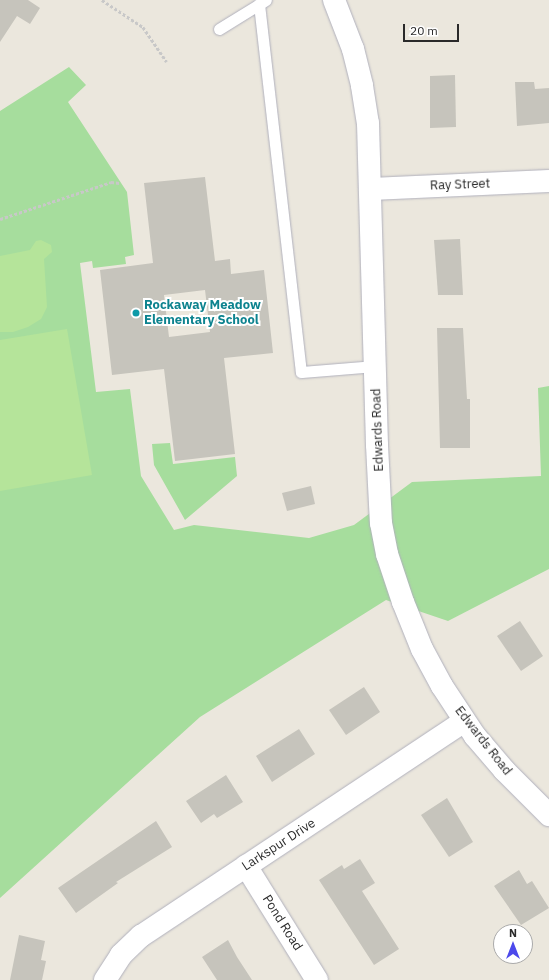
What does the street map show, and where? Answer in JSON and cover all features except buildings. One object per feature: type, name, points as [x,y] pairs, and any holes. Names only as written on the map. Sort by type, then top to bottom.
[{"type":"street","name":"Edwards Road","points":[[334,0],[353,48],[362,86],[368,123],[381,523],[387,554],[402,602],[422,649],[464,721],[504,770],[549,815]]},
{"type":"street","name":"Ray Street","points":[[371,189],[549,181]]},
{"type":"street","name":"Larkspur Drive","points":[[105,980],[121,955],[141,936],[464,721]]},
{"type":"street","name":"Pond Road","points":[[246,866],[317,980]]},
{"type":"lane","points":[[219,29],[262,2],[301,372],[376,366]]},
{"type":"path","points":[[102,0],[143,27],[167,62]]},
{"type":"path","points":[[0,219],[111,182],[120,183]]},
{"type":"green space","points":[[69,67],[86,85],[68,102],[127,192],[134,255],[125,257],[126,264],[93,268],[92,261],[80,263],[96,392],[130,389],[141,476],[174,530],[194,525],[309,538],[354,525],[412,482],[541,476],[538,388],[549,386],[549,569],[448,621],[386,600],[200,717],[0,898],[0,111]]},
{"type":"green space","points":[[41,240],[51,245],[52,252],[44,259],[47,307],[41,319],[28,327],[13,332],[0,332],[0,256],[30,250],[36,241]]},
{"type":"green space","points":[[67,329],[92,475],[0,491],[0,340]]},
{"type":"green space","points":[[170,443],[173,464],[235,457],[237,476],[185,520],[154,465],[152,444]]},
{"type":"place","name":"Rockaway Meadow Elementary School","points":[[136,313]]}]
